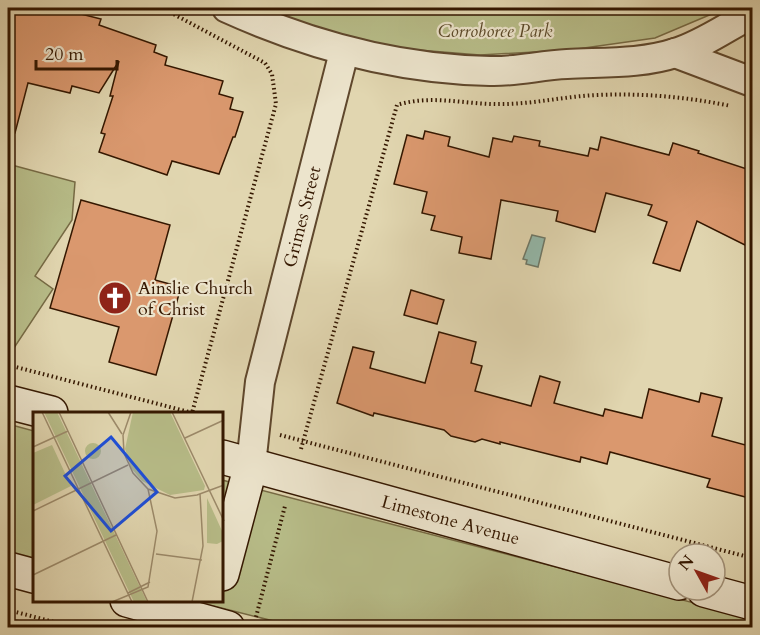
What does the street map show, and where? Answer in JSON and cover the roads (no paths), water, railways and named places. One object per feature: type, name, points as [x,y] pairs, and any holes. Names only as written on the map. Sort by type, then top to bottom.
[{"type":"main road","points":[[8,402],[47,412]]},
{"type":"main road","name":"Limestone Avenue","points":[[230,462],[293,476],[667,580]]},
{"type":"main road","points":[[224,546],[230,462]]},
{"type":"main road","points":[[8,569],[33,576]]},
{"type":"main road","points":[[727,596],[753,603]]},
{"type":"main road","points":[[136,602],[202,617]]},
{"type":"street","points":[[227,8],[290,36],[344,52],[443,69],[493,71],[543,65],[631,60],[675,53],[753,14]]},
{"type":"street","name":"Grimes Street","points":[[230,462],[260,382],[344,52]]},
{"type":"street","points":[[675,53],[753,81]]},
{"type":"place","name":"Ainslie Church of Christ","points":[[115,298]]},
{"type":"park label","name":"Corroboree Park","points":[[495,31]]}]
